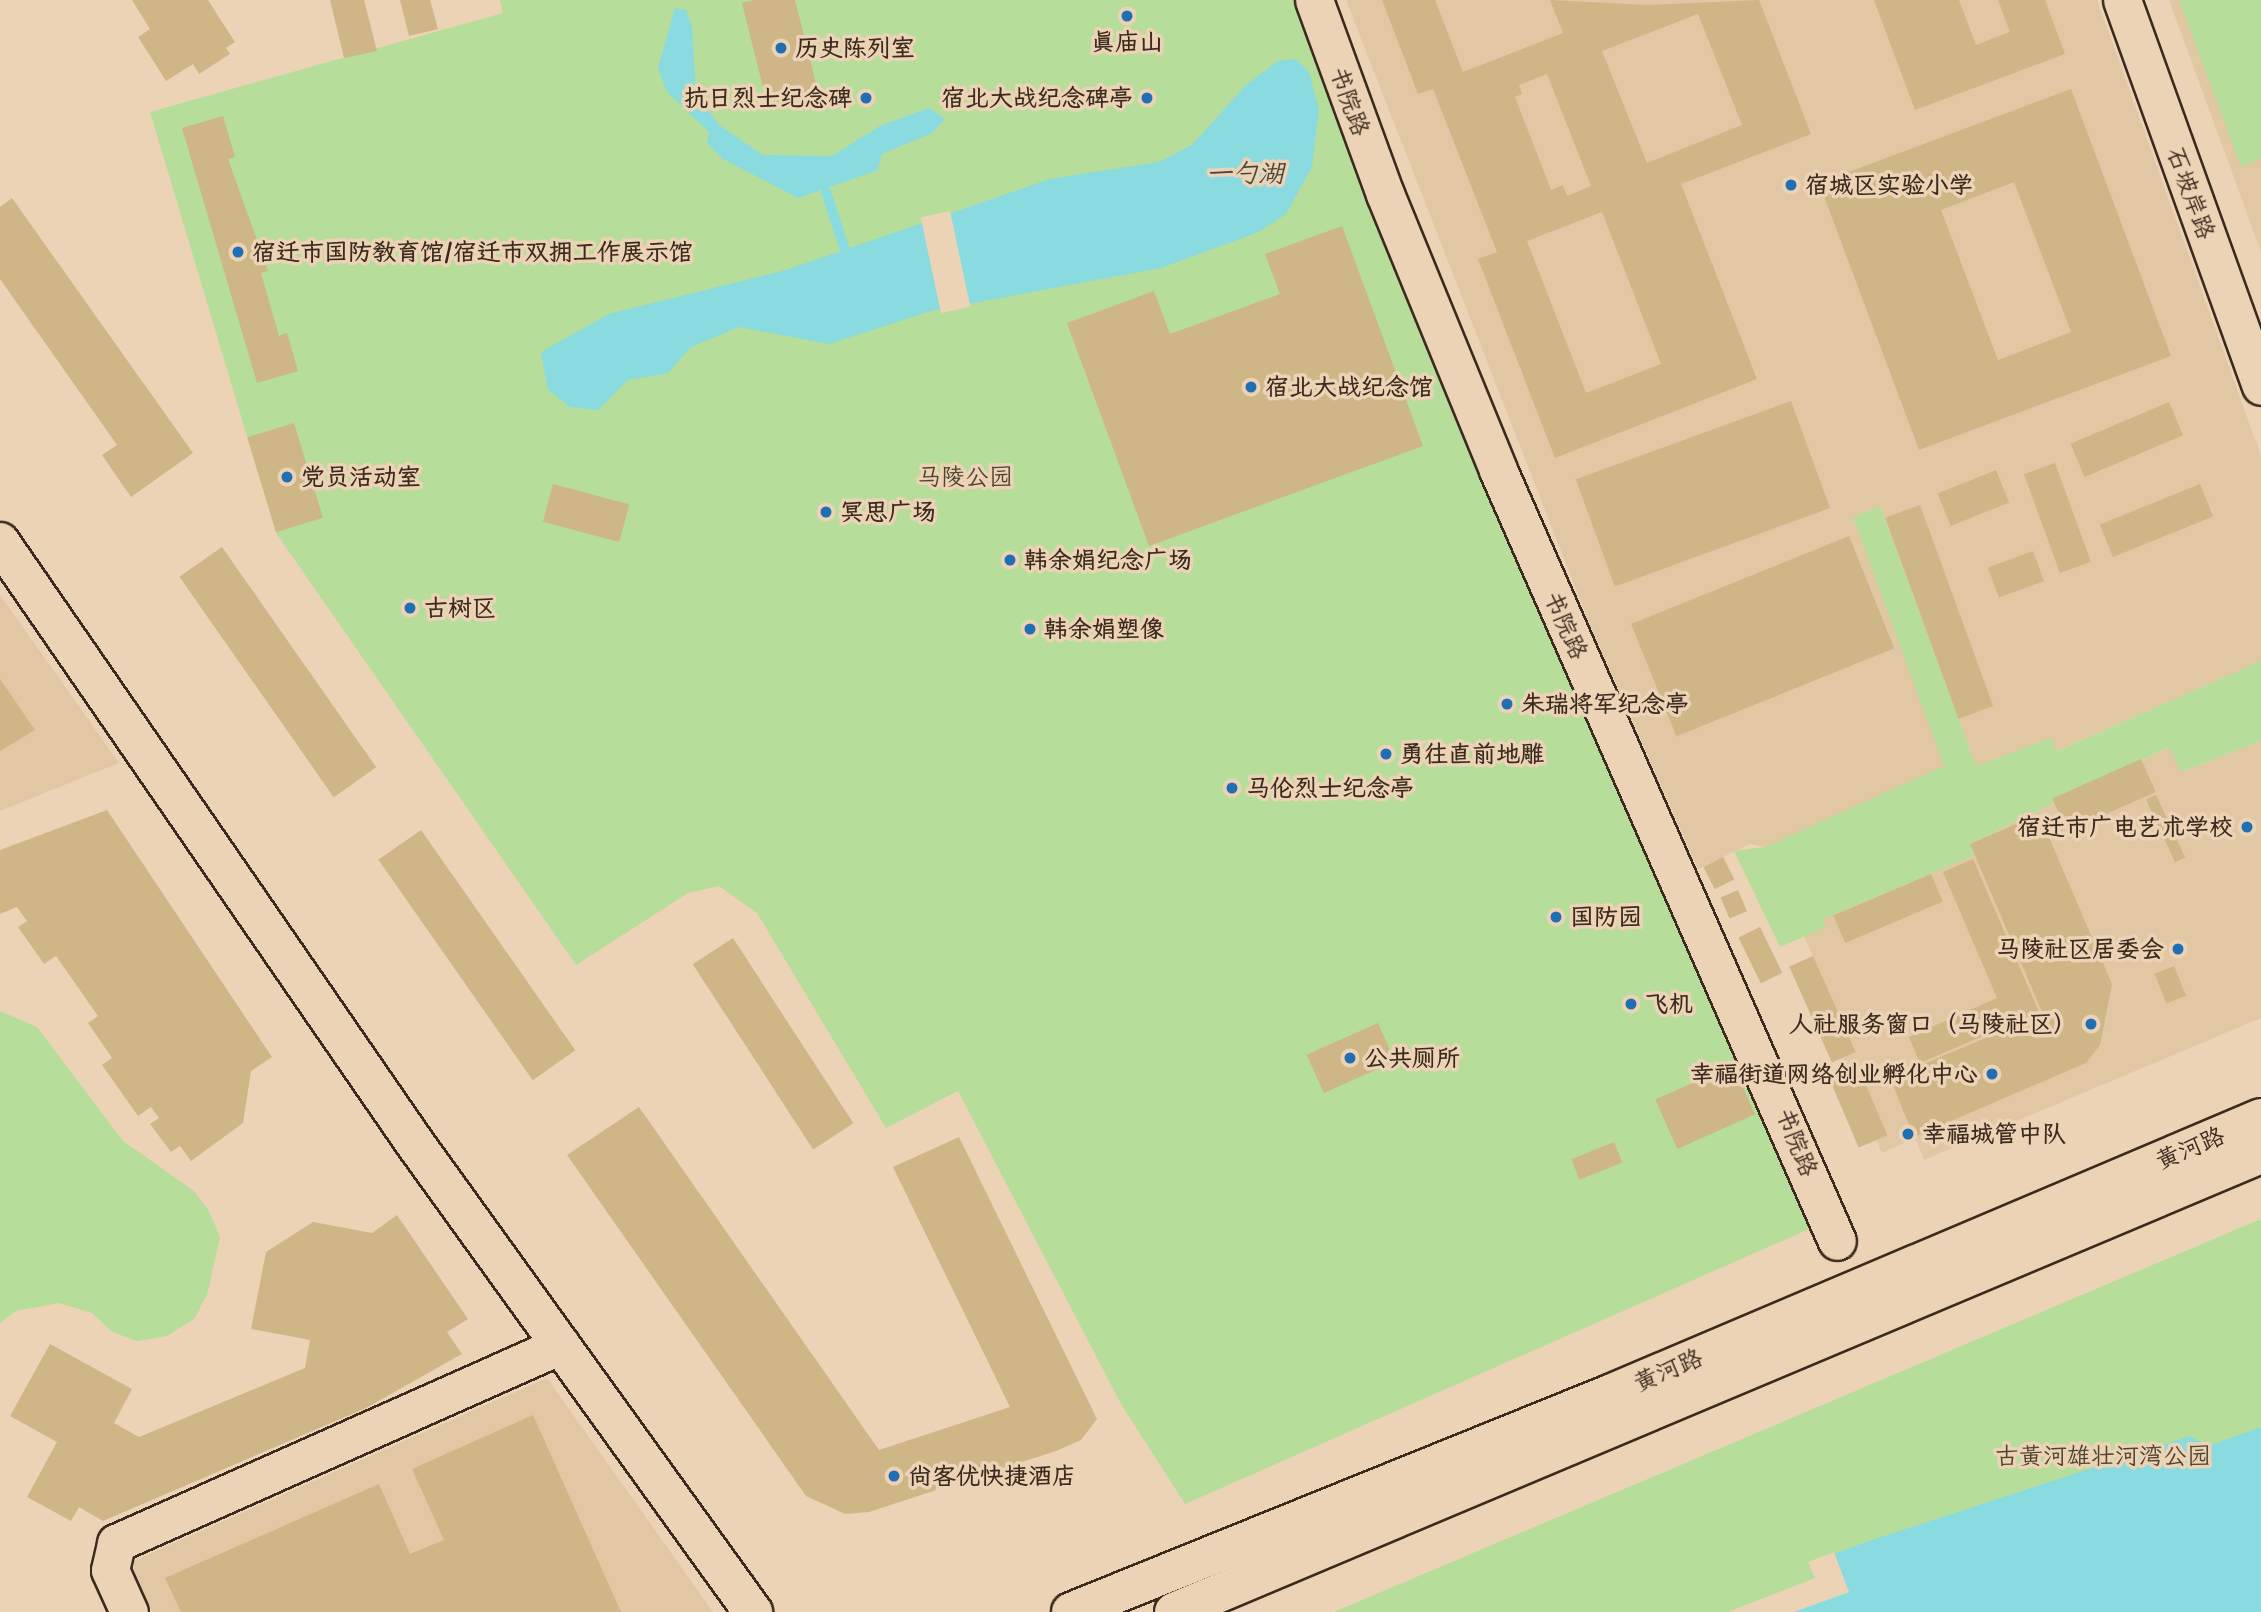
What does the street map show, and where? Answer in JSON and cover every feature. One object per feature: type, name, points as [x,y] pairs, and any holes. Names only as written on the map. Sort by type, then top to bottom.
[{"type":"main road","points":[[0,542],[561,1345],[753,1612]]},
{"type":"main road","name":"黄河路","points":[[1072,1612],[1625,1388],[2261,1118]]},
{"type":"main road","name":"黄河路","points":[[1174,1612],[2261,1154]]},
{"type":"street","name":"书院路","points":[[1314,0],[1389,205],[1498,470],[1837,1241]]},
{"type":"street","name":"石坡岸路","points":[[2122,0],[2261,386]]},
{"type":"street","points":[[129,1612],[110,1570],[116,1543],[561,1345]]},
{"type":"shaded area","name":"宿城区实验小学","points":[[1346,0],[2097,0],[2261,456],[2261,661],[2056,751],[2050,738],[1976,766],[1880,506],[1853,517],[1945,766],[1765,847],[1750,844],[1698,869],[1588,620]]},
{"type":"shaded area","points":[[2169,0],[2261,0],[2261,252]]},
{"type":"shaded area","points":[[0,595],[119,763],[0,811]]},
{"type":"shaded area","points":[[2261,741],[2261,1018],[1924,1160],[1915,1138],[1882,1153],[1876,1140],[1858,1147],[1831,1083],[1846,1076],[1838,1059],[1854,1051],[1804,936],[1826,927],[1822,919],[1975,855],[1970,844],[2170,747],[2182,772]]},
{"type":"shaded area","points":[[547,1378],[713,1612],[152,1612],[131,1562]]},
{"type":"green space","name":"马陵公园","points":[[500,0],[1303,0],[1373,208],[1497,517],[1778,1126],[1816,1226],[1185,1504],[1121,1404],[958,1091],[886,1128],[757,913],[719,886],[688,893],[576,965],[276,533],[150,112],[503,13]]},
{"type":"green space","points":[[2179,0],[2261,0],[2261,159],[2241,167]]},
{"type":"green space","points":[[1880,506],[1976,766],[2050,738],[2057,751],[2261,661],[2261,741],[2181,772],[2169,747],[1970,844],[1975,855],[1823,919],[1826,927],[1780,947],[1734,851],[1765,847],[1944,766],[1853,517]]},
{"type":"green space","points":[[0,1011],[37,1027],[123,1141],[194,1191],[209,1211],[220,1237],[207,1295],[194,1319],[167,1336],[137,1341],[112,1332],[92,1313],[59,1303],[16,1311],[0,1323]]},
{"type":"green space","name":"古黄河雄壮河湾公园","points":[[2261,1219],[2261,1612],[1334,1612]]},
{"type":"water","points":[[675,8],[686,10],[692,27],[696,93],[719,125],[763,155],[832,156],[880,126],[929,108],[945,119],[932,133],[882,154],[878,170],[798,198],[723,159],[707,143],[709,132],[667,92],[658,68]]},
{"type":"water","name":"一勺湖","points":[[1296,59],[1309,72],[1319,110],[1312,167],[1286,214],[1259,232],[1161,268],[931,311],[829,344],[739,327],[691,347],[668,373],[628,380],[598,410],[570,407],[548,390],[541,352],[609,314],[786,270],[1050,179],[1159,162],[1192,145],[1245,86],[1278,61]]},
{"type":"water","points":[[2261,1427],[2261,1612],[1731,1612],[1820,1580],[1812,1562],[1866,1542],[2190,1436],[2208,1446]]},
{"type":"pier","points":[[950,211],[970,307],[941,313],[921,217]]},
{"type":"pier","points":[[1834,1552],[1849,1592],[1794,1612],[1728,1612],[1815,1578],[1808,1562]]},
{"type":"building","points":[[132,0],[208,0],[235,42],[226,48],[230,54],[199,74],[193,64],[166,81],[138,37],[150,29]]},
{"type":"building","points":[[330,0],[364,0],[377,51],[344,58]]},
{"type":"building","points":[[400,0],[430,0],[438,29],[409,36]]},
{"type":"building","points":[[754,0],[795,0],[819,95],[768,107],[742,3]]},
{"type":"building","points":[[1382,0],[1435,0],[1463,72],[1563,33],[1550,0],[1648,5],[1759,0],[1811,134],[1681,184],[1757,379],[1555,458],[1478,259],[1497,252],[1433,89],[1418,94]],"holes":[[[1698,14],[1742,125],[1647,163],[1602,51]],[[1547,74],[1591,186],[1567,196],[1563,185],[1551,190],[1515,97],[1522,94],[1519,85]],[[1602,212],[1661,364],[1586,393],[1527,241]]]},
{"type":"building","points":[[1874,0],[1959,0],[1976,45],[2010,32],[1998,0],[2045,0],[2065,54],[1915,110]]},
{"type":"building","points":[[2071,89],[2171,356],[1919,450],[1819,183]],"holes":[[[2014,182],[2071,332],[1998,360],[1941,210]]]},
{"type":"building","points":[[223,116],[235,157],[228,159],[268,271],[261,273],[279,336],[287,333],[298,371],[257,383],[182,128]]},
{"type":"building","points":[[12,198],[193,453],[131,497],[102,455],[117,445],[0,279],[0,207]]},
{"type":"building","points":[[1342,226],[1423,446],[1149,546],[1067,323],[1154,291],[1170,334],[1280,294],[1265,254]]},
{"type":"building","points":[[1791,401],[1830,508],[1615,586],[1576,479]]},
{"type":"building","points":[[2169,402],[2183,435],[2085,477],[2071,444]]},
{"type":"building","points":[[294,423],[323,518],[276,532],[247,437]]},
{"type":"building","points":[[2055,463],[2091,562],[2060,573],[2024,474]]},
{"type":"building","points":[[1996,470],[2009,502],[1951,526],[1938,494]]},
{"type":"building","points":[[553,484],[629,504],[619,542],[543,522]]},
{"type":"building","points":[[2200,484],[2213,516],[2113,557],[2100,524]]},
{"type":"building","points":[[1920,505],[1993,706],[1958,719],[1885,518]]},
{"type":"building","points":[[1849,536],[1894,648],[1676,736],[1631,624]]},
{"type":"building","points":[[222,547],[376,767],[334,797],[179,577]]},
{"type":"building","points":[[2033,551],[2044,581],[1999,597],[1988,567]]},
{"type":"building","points":[[0,679],[35,730],[0,751]]},
{"type":"building","points":[[2141,759],[2156,792],[2067,831],[2052,798]]},
{"type":"building","points":[[2156,795],[2185,858],[2175,862],[2146,800]]},
{"type":"building","points":[[107,810],[272,1057],[251,1071],[243,1123],[191,1161],[180,1146],[171,1152],[150,1124],[159,1118],[151,1107],[138,1116],[102,1065],[112,1058],[88,1023],[98,1016],[56,956],[44,964],[18,927],[27,921],[17,907],[0,914],[0,850]]},
{"type":"building","points":[[2039,814],[2112,984],[2100,1045],[2086,1063],[1914,1137],[1890,1078],[2043,1014],[1970,844]]},
{"type":"building","points":[[421,830],[575,1050],[533,1080],[378,860]]},
{"type":"building","points":[[1723,857],[1734,879],[1715,889],[1703,867]]},
{"type":"building","points":[[1973,859],[2039,1012],[1920,1063],[1909,1037],[1997,998],[1943,872]]},
{"type":"building","points":[[1931,874],[1943,902],[1845,943],[1833,915]]},
{"type":"building","points":[[1738,890],[1747,911],[1729,919],[1721,897]]},
{"type":"building","points":[[1760,927],[1782,973],[1761,983],[1738,938]]},
{"type":"building","points":[[733,938],[853,1123],[813,1149],[693,964]]},
{"type":"building","points":[[1813,956],[1856,1052],[1832,1062],[1789,967]]},
{"type":"building","points":[[2174,966],[2186,996],[2167,1004],[2155,974]]},
{"type":"building","name":"公共厕所","points":[[1378,1023],[1395,1061],[1324,1093],[1307,1055]]},
{"type":"building","points":[[1733,1065],[1755,1114],[1677,1149],[1655,1100]]},
{"type":"building","points":[[1860,1071],[1887,1135],[1859,1148],[1831,1083]]},
{"type":"building","points":[[639,1107],[879,1450],[1010,1407],[893,1167],[959,1137],[1097,1419],[1081,1440],[1056,1451],[869,1512],[845,1514],[806,1496],[567,1155]]},
{"type":"building","points":[[1614,1142],[1622,1162],[1580,1180],[1571,1159]]},
{"type":"building","points":[[397,1215],[468,1319],[447,1332],[462,1354],[366,1408],[103,1521],[79,1507],[71,1521],[27,1497],[57,1442],[10,1416],[50,1344],[132,1389],[114,1423],[139,1437],[305,1368],[310,1340],[251,1329],[266,1252],[313,1222],[372,1233]]},
{"type":"building","points":[[533,1415],[621,1612],[181,1612],[165,1578],[379,1484],[410,1554],[444,1540],[412,1469]]},
{"type":"waterway","points":[[826,192],[845,250]]},
{"type":"place","name":"真庙山","points":[[1127,16]]},
{"type":"place","name":"历史陈列室","points":[[781,48]]},
{"type":"place","name":"抗日烈士纪念碑","points":[[866,98]]},
{"type":"place","name":"宿北大战纪念碑亭","points":[[1147,98]]},
{"type":"place","name":"宿城区实验小学","points":[[1791,185]]},
{"type":"place","name":"宿迁市国防教育馆/宿迁市双拥工作展示馆","points":[[238,252]]},
{"type":"place","name":"宿北大战纪念馆","points":[[1251,387]]},
{"type":"place","name":"党员活动室","points":[[287,477]]},
{"type":"place","name":"冥思广场","points":[[826,512]]},
{"type":"place","name":"韩余娟纪念广场","points":[[1010,560]]},
{"type":"place","name":"古树区","points":[[410,608]]},
{"type":"place","name":"韩余娟塑像","points":[[1030,629]]},
{"type":"place","name":"朱瑞将军纪念亭","points":[[1507,704]]},
{"type":"place","name":"勇往直前地雕","points":[[1386,754]]},
{"type":"place","name":"马伦烈士纪念亭","points":[[1232,788]]},
{"type":"place","name":"宿迁市广电艺术学校","points":[[2247,827]]},
{"type":"place","name":"国防园","points":[[1556,917]]},
{"type":"place","name":"马陵社区居委会","points":[[2178,949]]},
{"type":"place","name":"飞机","points":[[1631,1004]]},
{"type":"place","name":"人社服务窗口（马陵社区）","points":[[2091,1024]]},
{"type":"place","name":"公共厕所","points":[[1350,1058]]},
{"type":"place","name":"幸福街道网络创业孵化中心","points":[[1992,1074]]},
{"type":"place","name":"幸福城管中队","points":[[1908,1134]]},
{"type":"place","name":"尚客优快捷酒店","points":[[894,1476]]}]
